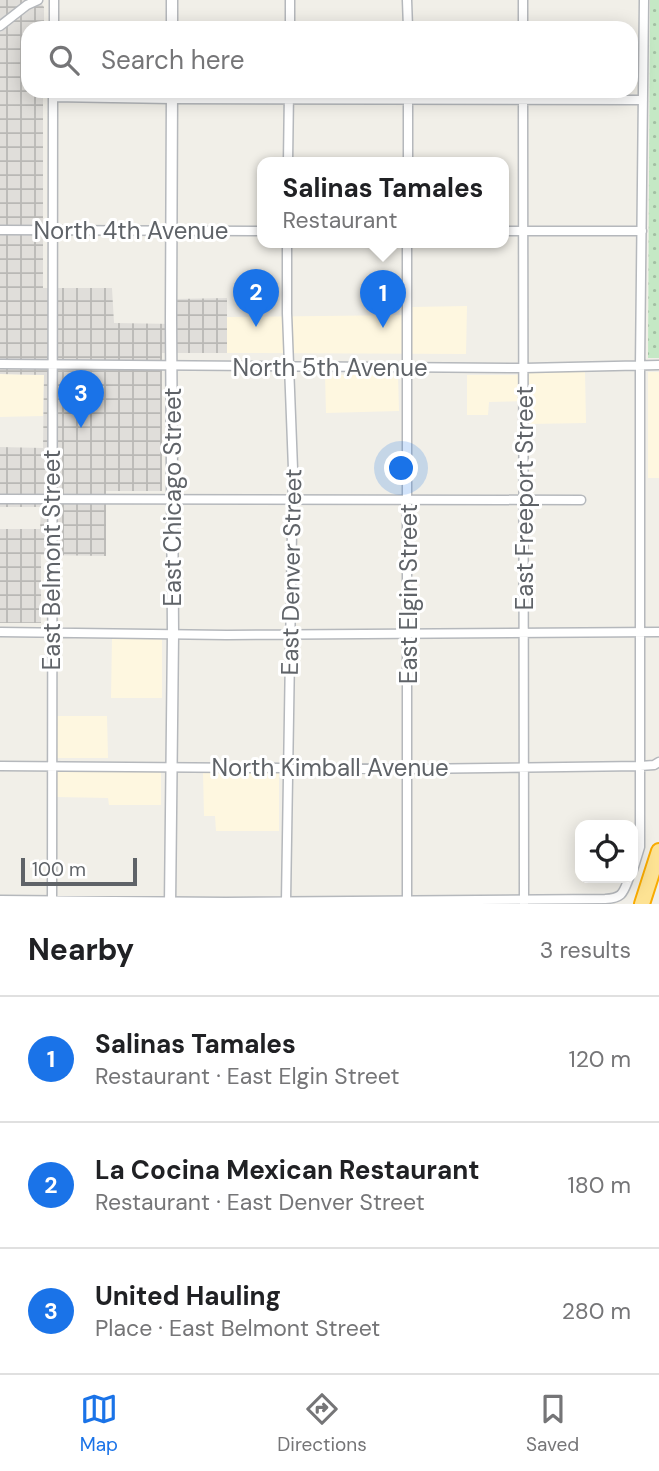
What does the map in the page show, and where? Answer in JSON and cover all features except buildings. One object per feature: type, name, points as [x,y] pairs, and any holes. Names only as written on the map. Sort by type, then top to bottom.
[{"type":"highway","points":[[642,904],[659,851]]},
{"type":"street","points":[[0,26],[38,0]]},
{"type":"street","points":[[54,0],[54,21]]},
{"type":"street","points":[[172,0],[172,21]]},
{"type":"street","points":[[290,0],[290,21]]},
{"type":"street","points":[[408,0],[408,21]]},
{"type":"street","points":[[523,0],[523,21]]},
{"type":"street","points":[[638,854],[645,0]]},
{"type":"street","name":"East Belmont Street","points":[[52,902],[53,98]]},
{"type":"street","name":"East Chicago Street","points":[[170,902],[173,634],[172,98]]},
{"type":"street","points":[[288,157],[289,98]]},
{"type":"street","points":[[408,98],[408,157]]},
{"type":"street","name":"East Freeport Street","points":[[523,98],[524,902]]},
{"type":"street","points":[[583,98],[643,100]]},
{"type":"street","name":"North 4th Avenue","points":[[0,230],[257,231]]},
{"type":"street","points":[[509,231],[642,231]]},
{"type":"street","name":"East Denver Street","points":[[286,901],[292,500],[287,248]]},
{"type":"street","name":"East Elgin Street","points":[[407,248],[407,902]]},
{"type":"street","name":"North 5th Avenue","points":[[0,364],[408,368],[659,365]]},
{"type":"street","points":[[0,499],[581,500]]},
{"type":"street","points":[[0,632],[659,632]]},
{"type":"street","name":"North Kimball Avenue","points":[[0,766],[408,769],[640,766],[659,762]]},
{"type":"street","points":[[0,900],[605,902],[616,899],[623,893],[627,883]]},
{"type":"shaded area","points":[[0,0],[39,0],[44,7],[44,21],[21,21],[21,98],[43,98],[43,288],[112,288],[114,323],[175,324],[175,299],[227,298],[227,353],[162,353],[162,491],[106,491],[106,556],[41,555],[41,623],[0,623],[0,529],[40,529],[41,507],[0,507],[0,447],[43,448],[44,375],[0,374]]},
{"type":"shaded area","points":[[467,306],[466,354],[227,353],[227,317],[412,315],[412,307]]},
{"type":"shaded area","points":[[531,372],[585,372],[586,423],[530,424],[530,401],[489,402],[488,415],[467,415],[467,375],[516,375]]},
{"type":"shaded area","points":[[648,372],[659,372],[659,478],[648,478]]},
{"type":"shaded area","points":[[0,374],[44,375],[43,416],[0,417]]},
{"type":"shaded area","points":[[398,374],[399,411],[326,413],[325,375]]},
{"type":"shaded area","points":[[112,638],[162,639],[162,698],[111,698]]},
{"type":"shaded area","points":[[57,716],[107,716],[108,758],[57,758]]},
{"type":"shaded area","points":[[57,772],[161,772],[161,805],[109,805],[108,798],[56,797]]},
{"type":"shaded area","points":[[203,772],[279,772],[279,831],[216,831],[215,816],[204,816]]},
{"type":"green space","points":[[650,0],[659,0],[659,358],[648,358]]},
{"type":"place","name":"La Cocina Mexican Restaurant","points":[[256,327]]},
{"type":"place","name":"Salinas Tamales","points":[[383,328]]},
{"type":"place","name":"United Hauling","points":[[81,428]]}]
